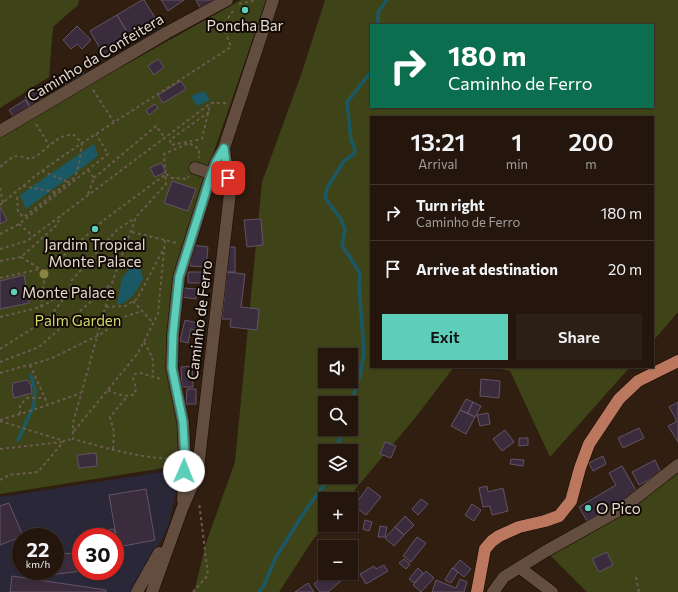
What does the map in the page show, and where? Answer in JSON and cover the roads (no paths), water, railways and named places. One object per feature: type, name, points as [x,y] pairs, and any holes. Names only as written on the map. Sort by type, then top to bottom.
[{"type":"main road","points":[[477,592],[485,549],[499,536],[519,527],[545,521],[558,516],[571,501],[580,468],[589,444],[619,399],[638,381],[678,361]]},
{"type":"street","name":"Caminho de Ferro","points":[[152,592],[198,468],[230,193],[224,148],[273,0]]},
{"type":"street","name":"Caminho da Confeitera","points":[[0,132],[166,33],[233,2]]},
{"type":"street","points":[[137,592],[182,509],[185,459],[183,422],[172,368],[173,334],[179,277],[210,179],[216,162],[224,148]]},
{"type":"street","points":[[210,179],[226,167]]},
{"type":"street","points":[[195,168],[203,170],[210,179],[220,180],[230,187]]},
{"type":"street","points":[[493,592],[504,577],[546,551],[623,508],[678,466]]},
{"type":"street","points":[[520,568],[552,592]]},
{"type":"water","points":[[204,91],[210,100],[197,106],[191,96]]},
{"type":"water","points":[[94,144],[98,156],[26,209],[20,195]]},
{"type":"water","points":[[131,267],[140,267],[143,279],[130,299],[117,305],[122,278]]},
{"type":"waterway","points":[[378,24],[378,12],[387,0]]},
{"type":"waterway","points":[[353,396],[360,376],[364,352],[359,286],[360,273],[342,245],[345,230],[341,219],[325,198],[327,188],[344,161],[354,154],[355,149],[351,140],[347,102],[370,73]]},
{"type":"waterway","points":[[18,440],[34,405],[35,390],[31,376]]},
{"type":"waterway","points":[[338,444],[341,436]]},
{"type":"waterway","points":[[259,592],[263,587],[276,557],[305,511],[325,484]]},
{"type":"place","name":"Poncha Bar","points":[[245,10]]},
{"type":"place","name":"Jardim Tropical Monte Palace","points":[[95,229]]},
{"type":"place","name":"Monte Palace","points":[[14,292]]},
{"type":"place","name":"O Pico","points":[[588,508]]},
{"type":"park label","name":"Palm Garden","points":[[78,320]]}]
